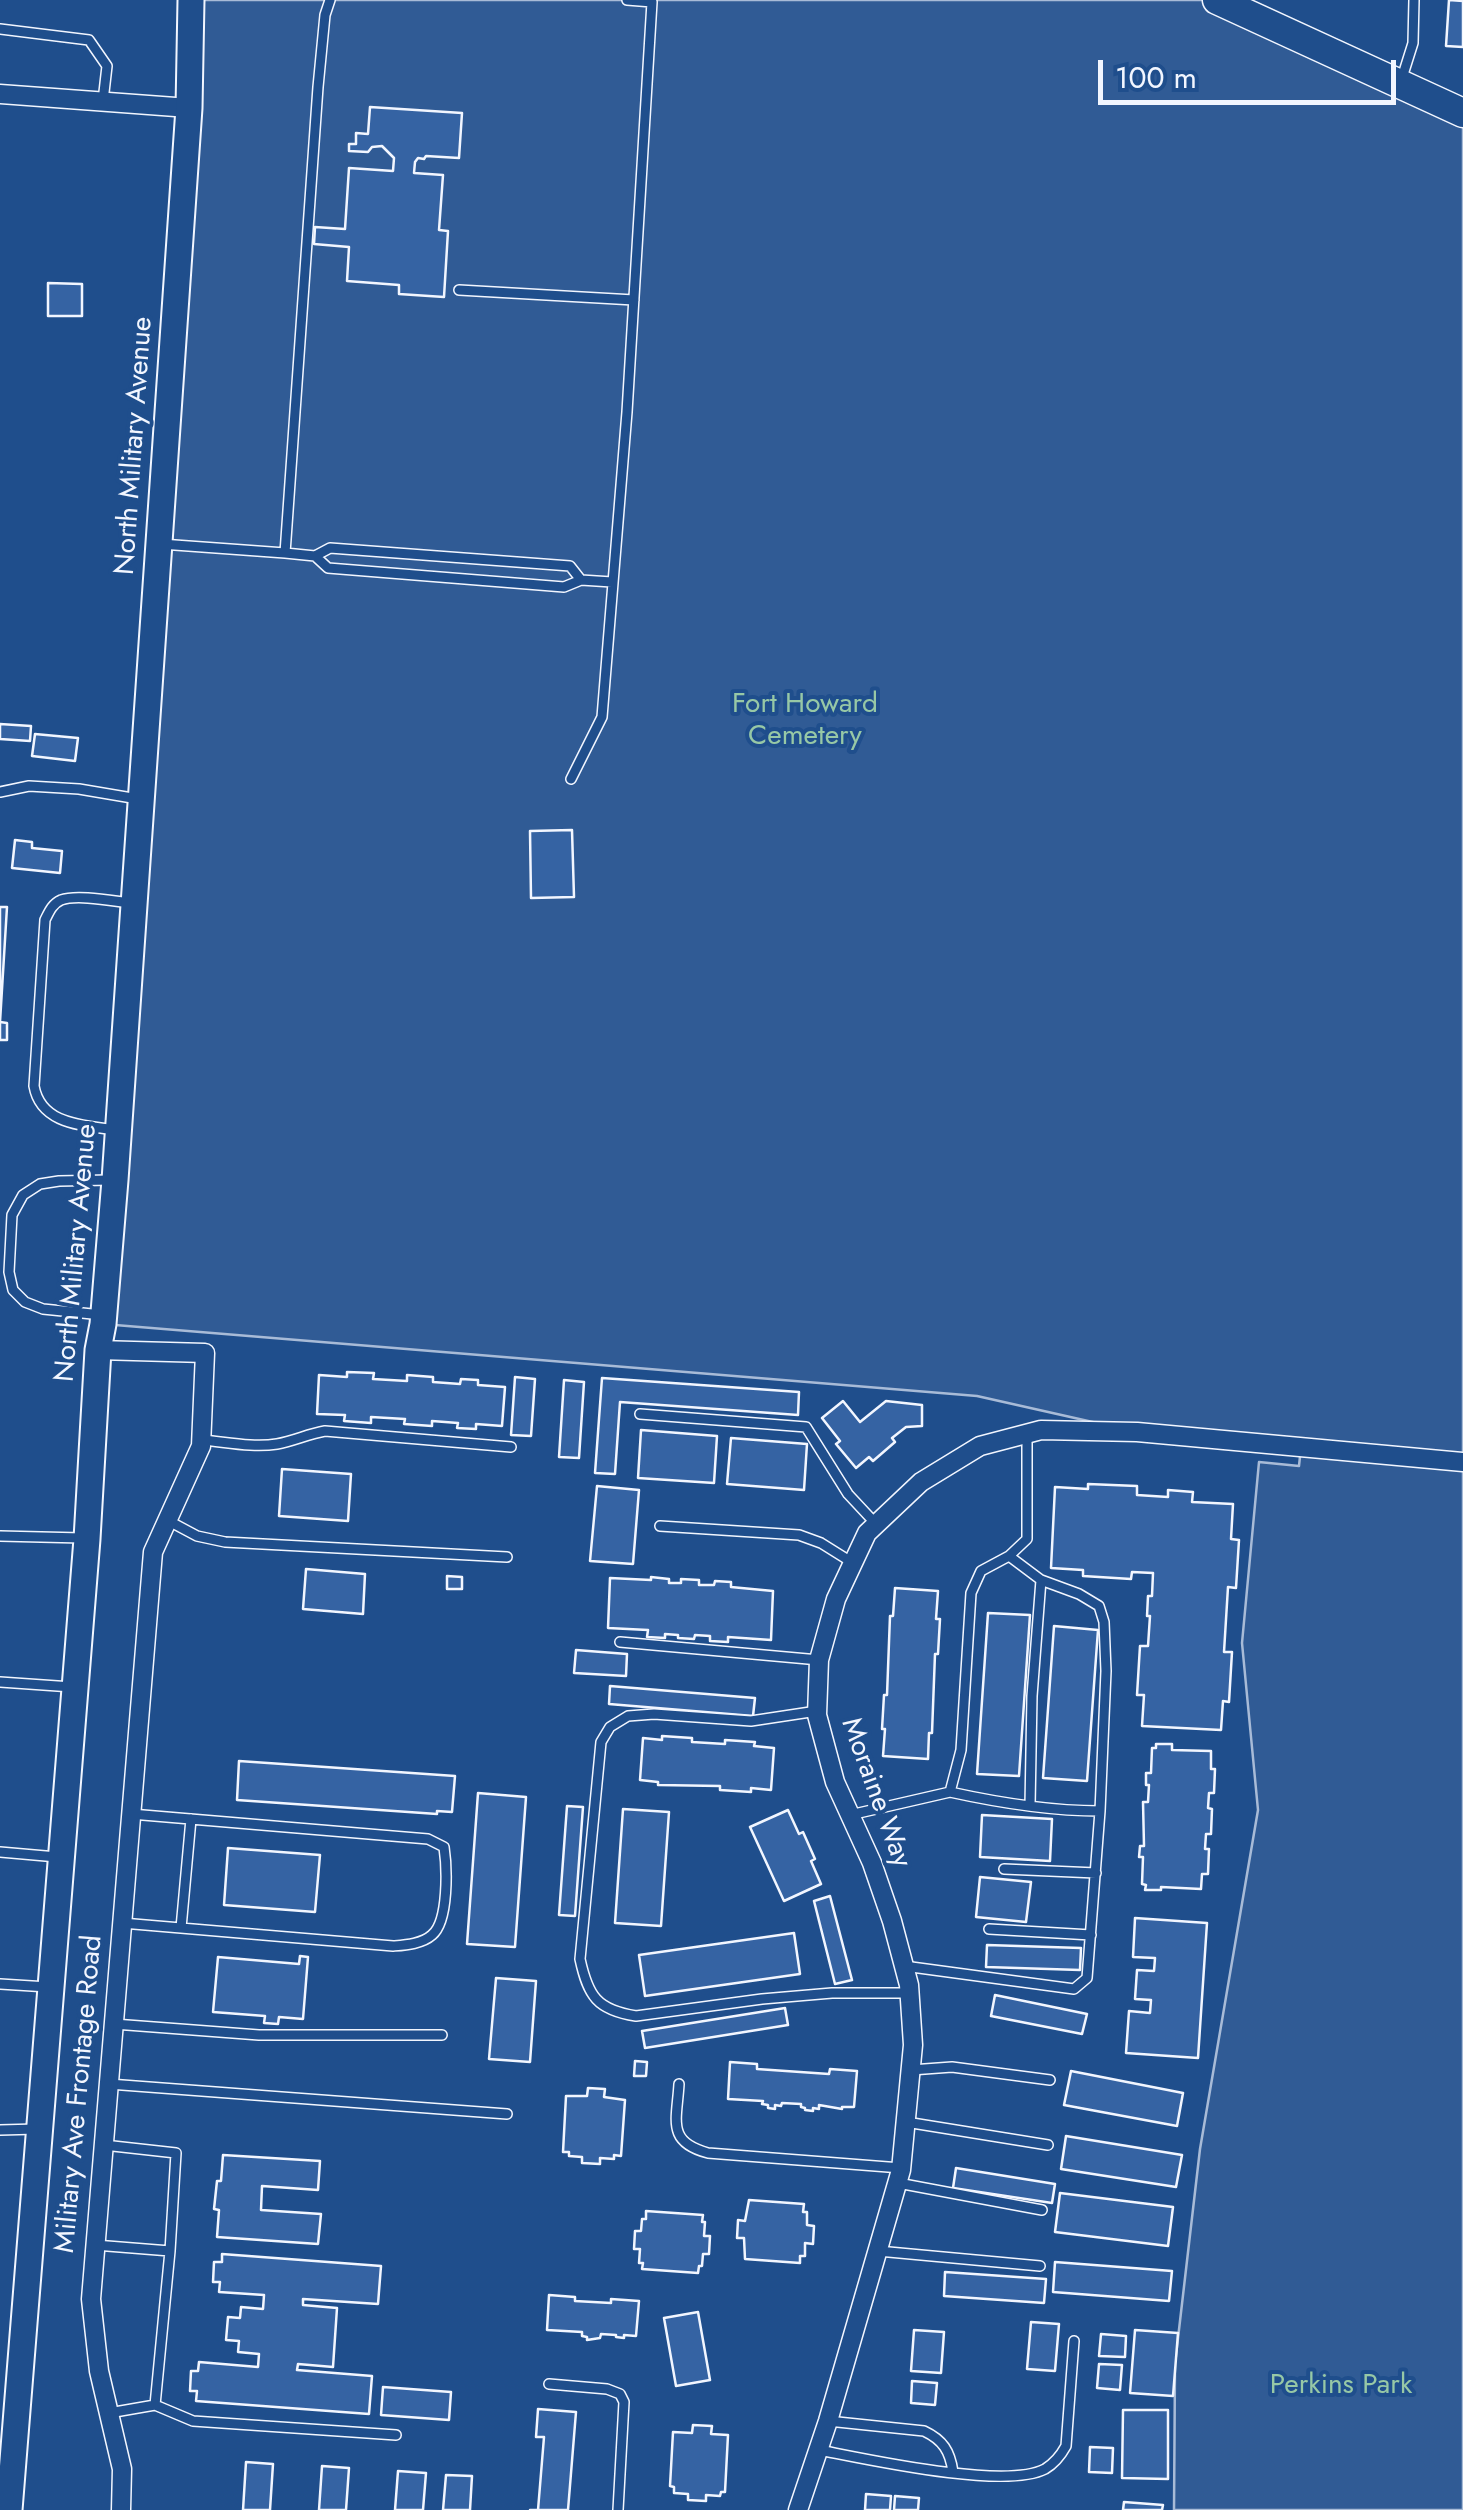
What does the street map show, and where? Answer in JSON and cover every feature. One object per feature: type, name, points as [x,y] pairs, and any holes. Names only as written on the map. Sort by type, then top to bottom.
[{"type":"main road","name":"North Military Avenue","points":[[6,2503],[40,2129],[98,1350],[115,1180],[189,108],[191,0]]},
{"type":"main road","points":[[1217,0],[1463,113]]},
{"type":"street","points":[[0,94],[189,108]]},
{"type":"street","name":"Military Ave Frontage Road","points":[[98,1350],[205,1353],[202,1446],[153,1552],[90,2299],[99,2371],[122,2469],[122,2510]]},
{"type":"street","name":"Moraine Way","points":[[798,2510],[900,2175],[913,2045],[904,1966],[872,1863],[836,1782],[816,1712],[819,1660],[836,1599],[867,1533],[921,1482],[980,1446],[1041,1430],[1137,1432],[1463,1462]]},
{"type":"lane","points":[[285,553],[318,87],[330,0]]},
{"type":"lane","points":[[572,779],[602,716],[627,412],[652,2],[628,0]]},
{"type":"lane","points":[[1400,84],[1412,43],[1414,0]]},
{"type":"lane","points":[[0,29],[89,40],[107,66],[102,101]]},
{"type":"lane","points":[[459,290],[634,300]]},
{"type":"lane","points":[[158,544],[315,556],[330,548],[570,566],[582,580]]},
{"type":"lane","points":[[315,556],[328,568],[564,587],[582,580],[612,582]]},
{"type":"lane","points":[[0,792],[29,786],[79,789],[140,800]]},
{"type":"lane","points":[[117,1130],[56,1118],[36,1098],[45,920],[51,907],[61,900],[133,903]]},
{"type":"lane","points":[[104,1315],[43,1309],[25,1302],[13,1290],[9,1272],[12,1215],[23,1195],[40,1184],[115,1180]]},
{"type":"lane","points":[[640,1414],[806,1426],[836,1478],[876,1524]]},
{"type":"lane","points":[[202,1440],[276,1444],[326,1431],[511,1447]]},
{"type":"lane","points":[[950,1792],[961,1750],[971,1593],[981,1571],[1009,1556],[1027,1539],[1027,1434]]},
{"type":"lane","points":[[168,1520],[197,1536],[225,1542],[507,1558]]},
{"type":"lane","points":[[660,1526],[799,1535],[853,1563]]},
{"type":"lane","points":[[0,1536],[86,1538]]},
{"type":"lane","points":[[904,1966],[1074,1989],[1087,1978],[1100,1810],[1106,1670],[1104,1622],[1098,1606],[1079,1594],[1041,1580],[1009,1556]]},
{"type":"lane","points":[[1030,1806],[1032,1696],[1041,1580]]},
{"type":"lane","points":[[620,1642],[819,1660]]},
{"type":"lane","points":[[0,1682],[75,1687]]},
{"type":"lane","points":[[816,1712],[751,1720],[654,1714],[628,1716],[610,1727],[600,1742],[580,1959],[586,1984],[597,2002],[615,2012],[636,2016],[762,1999],[910,1993]]},
{"type":"lane","points":[[850,1815],[950,1792],[1067,1811],[1100,1810]]},
{"type":"lane","points":[[122,1923],[393,1946],[414,1944],[433,1935],[442,1922],[447,1868],[444,1847],[428,1840],[132,1814]]},
{"type":"lane","points":[[181,1928],[191,1819]]},
{"type":"lane","points":[[0,1852],[61,1857]]},
{"type":"lane","points":[[1004,1869],[1096,1873]]},
{"type":"lane","points":[[989,1929],[1091,1935]]},
{"type":"lane","points":[[0,1984],[51,1987]]},
{"type":"lane","points":[[114,2024],[259,2034],[442,2035]]},
{"type":"lane","points":[[911,2070],[952,2067],[1050,2080]]},
{"type":"lane","points":[[108,2084],[507,2114]]},
{"type":"lane","points":[[679,2084],[676,2126],[681,2141],[693,2149],[900,2175],[1042,2210]]},
{"type":"lane","points":[[906,2122],[1048,2145]]},
{"type":"lane","points":[[0,2130],[40,2129]]},
{"type":"lane","points":[[104,2145],[176,2153],[155,2405]]},
{"type":"lane","points":[[95,2245],[170,2252]]},
{"type":"lane","points":[[878,2251],[1040,2266]]},
{"type":"lane","points":[[819,2450],[996,2477],[1024,2476],[1044,2469],[1058,2459],[1066,2446],[1074,2341]]},
{"type":"lane","points":[[550,2384],[607,2389],[620,2394],[624,2402],[618,2510]]},
{"type":"lane","points":[[109,2413],[155,2405],[193,2421],[396,2435]]},
{"type":"lane","points":[[828,2421],[924,2430],[946,2446],[953,2472]]},
{"type":"shaded area","name":"Fort Howard Cemetery","points":[[191,0],[1217,0],[1463,113],[1463,2510],[1174,2510],[1175,2364],[1200,2149],[1258,1810],[1242,1643],[1259,1462],[1299,1466],[1301,1447],[1137,1432],[977,1396],[103,1324]]},
{"type":"building","points":[[1449,0],[1463,1],[1463,47],[1446,46]]},
{"type":"building","points":[[370,107],[462,113],[459,158],[426,156],[415,162],[414,173],[443,175],[439,230],[448,231],[444,297],[399,294],[399,285],[347,281],[349,247],[314,244],[315,227],[345,229],[349,168],[393,171],[394,158],[382,146],[372,147],[368,152],[349,151],[349,144],[356,144],[356,133],[368,134]]},
{"type":"building","points":[[48,283],[82,284],[82,316],[48,316]]},
{"type":"building","points":[[0,724],[31,726],[30,741],[0,739]]},
{"type":"building","points":[[35,734],[78,738],[75,761],[32,756]]},
{"type":"building","points":[[572,830],[574,897],[531,898],[530,831]]},
{"type":"building","points":[[15,840],[32,842],[32,848],[62,851],[60,873],[12,868]]},
{"type":"building","points":[[0,907],[7,907],[0,1022]]},
{"type":"building","points":[[0,1022],[7,1023],[7,1040],[0,1040]]},
{"type":"building","points":[[347,1372],[374,1373],[373,1379],[407,1381],[407,1375],[433,1377],[433,1382],[460,1384],[461,1379],[478,1380],[478,1385],[505,1387],[502,1426],[476,1424],[476,1429],[457,1428],[458,1423],[432,1421],[432,1426],[371,1417],[371,1423],[344,1421],[345,1415],[317,1414],[319,1375],[347,1377]]},
{"type":"building","points":[[515,1377],[535,1379],[531,1436],[511,1435]]},
{"type":"building","points":[[602,1378],[799,1392],[798,1415],[620,1402],[615,1474],[595,1473]]},
{"type":"building","points":[[564,1380],[584,1382],[579,1458],[559,1457]]},
{"type":"building","points":[[843,1401],[860,1422],[886,1401],[922,1405],[922,1426],[906,1427],[873,1461],[869,1457],[856,1468],[836,1444],[840,1441],[822,1418]]},
{"type":"building","points":[[641,1430],[717,1436],[714,1483],[638,1478]]},
{"type":"building","points":[[731,1438],[807,1444],[804,1490],[727,1484]]},
{"type":"building","points":[[282,1469],[351,1474],[348,1521],[279,1516]]},
{"type":"building","points":[[1088,1484],[1137,1486],[1137,1495],[1168,1497],[1168,1490],[1193,1492],[1192,1502],[1233,1504],[1231,1539],[1239,1540],[1236,1588],[1228,1587],[1224,1652],[1232,1652],[1229,1702],[1223,1701],[1221,1730],[1142,1726],[1144,1695],[1137,1695],[1140,1646],[1148,1646],[1148,1596],[1152,1596],[1153,1573],[1132,1572],[1131,1579],[1083,1576],[1083,1570],[1051,1568],[1055,1487],[1088,1489]]},
{"type":"building","points":[[597,1486],[639,1490],[633,1564],[590,1561]]},
{"type":"building","points":[[306,1569],[365,1574],[363,1614],[303,1609]]},
{"type":"building","points":[[447,1576],[462,1577],[462,1589],[447,1589]]},
{"type":"building","points":[[610,1578],[669,1579],[669,1583],[699,1580],[699,1585],[731,1582],[731,1587],[773,1591],[771,1640],[728,1637],[728,1642],[710,1641],[710,1636],[695,1635],[694,1639],[665,1634],[665,1638],[647,1637],[648,1630],[608,1628]]},
{"type":"building","points":[[895,1588],[938,1591],[938,1654],[928,1759],[883,1756],[884,1695]]},
{"type":"building","points":[[988,1613],[1030,1615],[1019,1776],[977,1774]]},
{"type":"building","points":[[1054,1626],[1098,1630],[1087,1781],[1043,1778]]},
{"type":"building","points":[[576,1650],[627,1654],[626,1676],[574,1673]]},
{"type":"building","points":[[610,1686],[755,1698],[753,1716],[609,1704]]},
{"type":"building","points":[[662,1736],[692,1738],[692,1742],[755,1742],[754,1746],[774,1748],[771,1790],[720,1790],[720,1786],[658,1785],[640,1780],[643,1738],[662,1740]]},
{"type":"building","points":[[1156,1744],[1172,1744],[1172,1750],[1211,1751],[1214,1793],[1209,1793],[1211,1834],[1206,1834],[1205,1849],[1209,1849],[1208,1874],[1202,1874],[1201,1889],[1145,1890],[1146,1885],[1142,1884],[1143,1857],[1139,1857],[1140,1846],[1144,1846],[1143,1802],[1148,1802],[1146,1773],[1151,1773],[1152,1748]]},
{"type":"building","points":[[239,1761],[455,1776],[452,1812],[237,1800]]},
{"type":"building","points":[[478,1793],[526,1797],[515,1947],[467,1944]]},
{"type":"building","points":[[567,1806],[583,1807],[575,1916],[559,1915]]},
{"type":"building","points":[[623,1809],[669,1812],[661,1926],[615,1923]]},
{"type":"building","points":[[788,1810],[799,1834],[803,1832],[821,1884],[784,1901],[750,1827]]},
{"type":"building","points":[[982,1815],[1052,1819],[1050,1861],[980,1857]]},
{"type":"building","points":[[228,1848],[320,1855],[315,1912],[224,1905]]},
{"type":"building","points":[[980,1877],[1031,1882],[1026,1922],[976,1917]]},
{"type":"building","points":[[830,1896],[852,1980],[835,1984],[814,1901]]},
{"type":"building","points":[[1135,1918],[1207,1923],[1198,2058],[1126,2053],[1129,2011],[1150,2013],[1151,2000],[1135,1999],[1137,1970],[1154,1971],[1155,1958],[1133,1957]]},
{"type":"building","points":[[794,1933],[800,1974],[645,1996],[639,1955]]},
{"type":"building","points":[[987,1945],[1081,1948],[1080,1970],[986,1967]]},
{"type":"building","points":[[300,1956],[308,1957],[303,2019],[279,2017],[278,2024],[264,2023],[265,2016],[213,2012],[218,1957],[299,1964]]},
{"type":"building","points":[[496,1978],[536,1981],[530,2062],[489,2059]]},
{"type":"building","points":[[995,1995],[1087,2014],[1082,2034],[991,2016]]},
{"type":"building","points":[[785,2008],[788,2025],[645,2048],[642,2031]]},
{"type":"building","points":[[635,2061],[647,2062],[646,2076],[634,2076]]},
{"type":"building","points":[[730,2062],[757,2064],[757,2069],[829,2074],[830,2069],[857,2071],[854,2107],[819,2105],[813,2111],[805,2110],[801,2104],[782,2103],[775,2105],[775,2109],[762,2104],[763,2101],[728,2099]]},
{"type":"building","points":[[1071,2071],[1183,2093],[1177,2126],[1064,2105]]},
{"type":"building","points":[[588,2088],[605,2089],[604,2097],[625,2100],[621,2156],[600,2158],[600,2164],[582,2163],[582,2157],[563,2152],[566,2096],[587,2096]]},
{"type":"building","points":[[1066,2136],[1182,2155],[1176,2187],[1061,2169]]},
{"type":"building","points":[[223,2155],[320,2161],[318,2190],[262,2186],[261,2210],[321,2214],[318,2244],[217,2237],[219,2210],[214,2209]]},
{"type":"building","points":[[956,2168],[1055,2184],[1052,2203],[953,2188]]},
{"type":"building","points":[[1060,2193],[1173,2207],[1168,2246],[1055,2232]]},
{"type":"building","points":[[749,2200],[804,2204],[807,2225],[814,2226],[813,2244],[805,2243],[805,2256],[800,2256],[800,2263],[745,2259],[744,2238],[737,2238],[738,2220],[745,2221]]},
{"type":"building","points":[[646,2211],[703,2215],[704,2236],[710,2236],[709,2254],[703,2254],[698,2273],[642,2269],[640,2249],[634,2249],[635,2231],[641,2231]]},
{"type":"building","points":[[222,2254],[381,2266],[378,2304],[303,2299],[303,2305],[337,2308],[333,2367],[298,2364],[297,2370],[372,2376],[369,2414],[196,2401],[197,2391],[190,2391],[191,2371],[198,2371],[199,2362],[258,2367],[259,2354],[238,2352],[239,2341],[226,2340],[228,2317],[240,2318],[241,2307],[263,2309],[264,2295],[219,2292],[220,2282],[213,2282],[214,2262],[222,2262]]},
{"type":"building","points":[[1055,2262],[1172,2271],[1169,2301],[1053,2292]]},
{"type":"building","points":[[945,2272],[1046,2279],[1044,2303],[944,2296]]},
{"type":"building","points":[[549,2295],[575,2297],[575,2301],[639,2301],[636,2336],[601,2334],[600,2338],[587,2340],[582,2332],[547,2330]]},
{"type":"building","points":[[698,2312],[710,2380],[676,2386],[664,2318]]},
{"type":"building","points":[[1031,2322],[1059,2324],[1055,2371],[1027,2369]]},
{"type":"building","points":[[914,2330],[944,2332],[941,2373],[911,2371]]},
{"type":"building","points":[[1135,2330],[1178,2333],[1173,2396],[1130,2393]]},
{"type":"building","points":[[1101,2334],[1126,2336],[1125,2357],[1099,2356]]},
{"type":"building","points":[[1099,2364],[1122,2365],[1120,2390],[1097,2388]]},
{"type":"building","points":[[912,2381],[937,2383],[935,2405],[911,2403]]},
{"type":"building","points":[[383,2387],[451,2392],[449,2420],[381,2415]]},
{"type":"building","points":[[538,2409],[576,2412],[568,2510],[538,2510],[544,2437],[536,2437]]},
{"type":"building","points":[[1123,2410],[1168,2410],[1168,2479],[1122,2478]]},
{"type":"building","points":[[693,2425],[712,2426],[711,2434],[728,2435],[725,2492],[720,2496],[706,2495],[706,2501],[688,2500],[688,2494],[674,2493],[670,2486],[673,2432],[692,2433]]},
{"type":"building","points":[[1090,2447],[1113,2448],[1112,2473],[1089,2472]]},
{"type":"building","points":[[246,2462],[273,2464],[270,2510],[243,2510]]},
{"type":"building","points":[[322,2466],[349,2468],[346,2510],[319,2510]]},
{"type":"building","points":[[398,2471],[426,2473],[423,2510],[395,2510]]},
{"type":"building","points":[[446,2475],[472,2476],[470,2510],[443,2510]]},
{"type":"building","points":[[866,2494],[891,2496],[890,2510],[865,2510]]},
{"type":"building","points":[[895,2496],[919,2498],[918,2510],[894,2510]]},
{"type":"building","points":[[1124,2502],[1163,2505],[1162,2510],[1123,2510]]},
{"type":"park label","name":"Perkins Park","points":[[1341,2386]]}]
